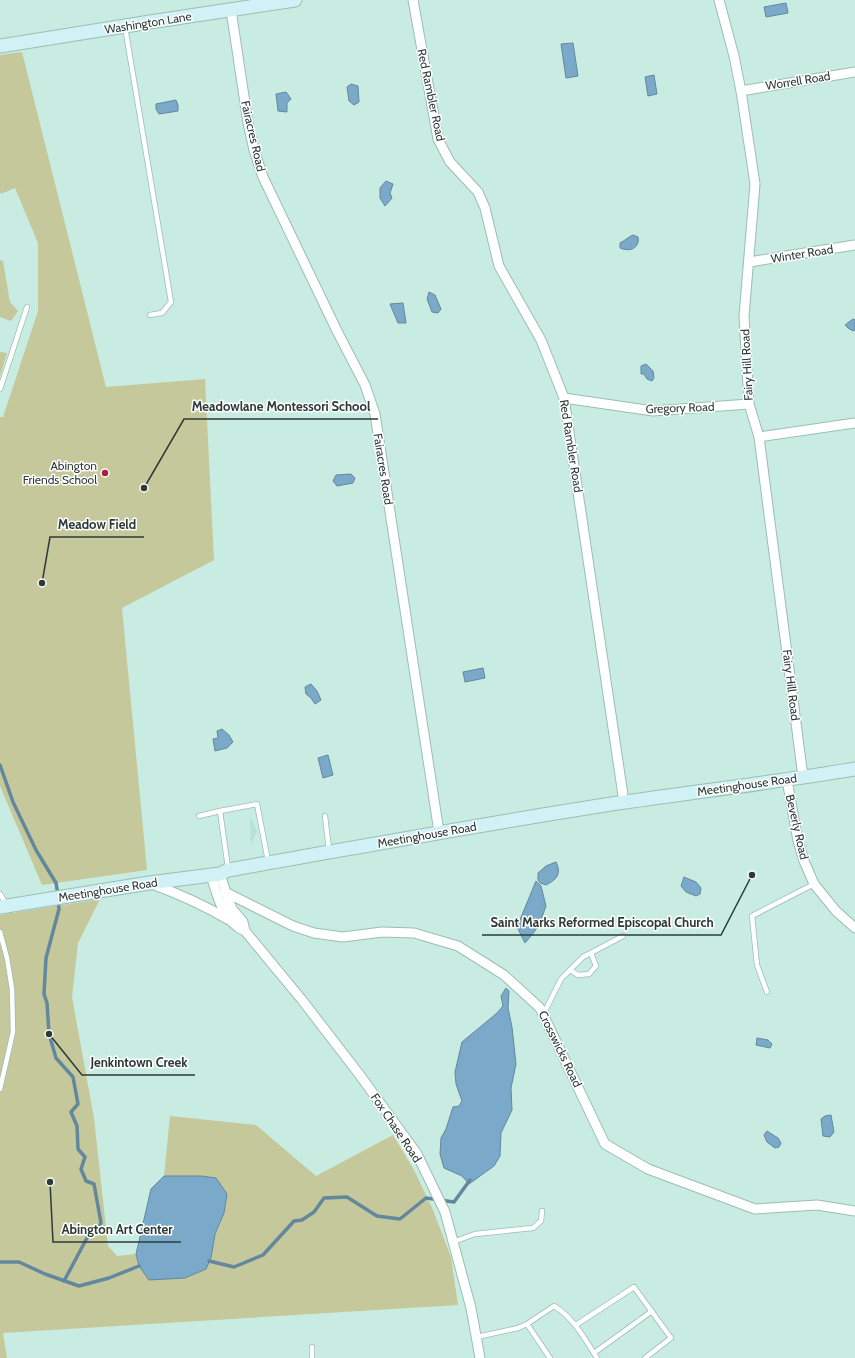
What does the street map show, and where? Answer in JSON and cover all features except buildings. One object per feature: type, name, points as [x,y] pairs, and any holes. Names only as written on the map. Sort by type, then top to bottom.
[{"type":"street","name":"Washington Lane","points":[[0,46],[295,0]]},
{"type":"street","name":"Red Rambler Road","points":[[413,0],[438,140],[450,162],[478,192],[485,208],[499,266],[541,340],[564,398],[624,802]]},
{"type":"street","name":"Fairy Hill Road","points":[[718,0],[734,56],[741,91],[754,184],[744,316],[749,404],[759,437],[803,778]]},
{"type":"street","name":"Fairacres Road","points":[[231,10],[248,123],[254,150],[263,177],[364,385],[375,414],[439,832]]},
{"type":"street","name":"Worrell Road","points":[[741,91],[855,72]]},
{"type":"street","name":"Winter Road","points":[[749,262],[855,246]]},
{"type":"street","name":"Gregory Road","points":[[564,398],[653,411],[749,404]]},
{"type":"street","points":[[759,437],[855,423]]},
{"type":"street","name":"Meetinghouse Road","points":[[7,902],[74,895],[220,873],[439,832],[624,802],[803,778],[855,769]]},
{"type":"street","name":"Beverly Road","points":[[787,780],[798,841],[804,861],[814,884],[836,912],[855,928]]},
{"type":"street","name":"Fox Chase Road","points":[[220,873],[225,892],[232,909],[243,922],[245,931],[302,1000],[354,1067],[417,1154],[445,1212],[471,1308],[480,1358]]},
{"type":"street","name":"Fox Chase Road","points":[[220,873],[222,907],[237,928],[245,931]]},
{"type":"street","name":"Fox Chase Road","points":[[149,883],[200,903],[231,921]]},
{"type":"street","name":"Crosswicks Road","points":[[225,892],[293,926],[314,932],[343,937],[382,932],[414,933],[458,946],[504,975],[540,1008],[605,1144],[648,1169],[755,1209],[817,1205],[855,1211]]},
{"type":"lane","points":[[125,26],[171,302],[162,313],[150,315]]},
{"type":"lane","points":[[0,389],[27,307]]},
{"type":"lane","points":[[198,816],[257,804],[268,863]]},
{"type":"lane","points":[[220,811],[220,873]]},
{"type":"lane","points":[[325,816],[329,852]]},
{"type":"lane","points":[[767,992],[757,965],[752,916],[814,884]]},
{"type":"lane","points":[[0,932],[7,958],[12,989],[13,1032],[0,1089]]},
{"type":"lane","points":[[543,1015],[561,979],[583,957],[623,936]]},
{"type":"lane","points":[[570,970],[578,975],[589,974],[596,966],[591,953]]},
{"type":"lane","points":[[453,1242],[475,1234],[533,1228],[541,1221],[542,1211]]},
{"type":"lane","points":[[576,1325],[634,1286],[670,1338],[645,1358]]},
{"type":"lane","points":[[477,1337],[518,1328],[527,1324],[554,1306],[564,1312],[576,1325],[597,1358]]},
{"type":"lane","points":[[594,1353],[652,1311]]},
{"type":"lane","points":[[527,1324],[550,1358]]},
{"type":"lane","points":[[312,1347],[312,1358]]},
{"type":"shaded area","name":"Abington Friends School","points":[[22,52],[106,387],[205,379],[214,560],[122,608],[147,870],[42,885],[0,786],[0,417],[3,417],[38,311],[38,243],[15,188],[1,194],[0,192],[0,55]]},
{"type":"shaded area","points":[[0,260],[3,261],[10,302],[18,311],[11,321],[0,317]]},
{"type":"shaded area","points":[[0,352],[7,353],[0,377]]},
{"type":"shaded area","points":[[250,817],[257,830],[251,846]]},
{"type":"shaded area","points":[[100,899],[78,943],[72,997],[94,1118],[108,1246],[117,1256],[136,1254],[139,1266],[209,1261],[211,1258],[215,1234],[224,1213],[216,1178],[164,1176],[170,1116],[256,1125],[316,1176],[393,1135],[414,1170],[433,1210],[451,1257],[458,1305],[3,1333],[7,1358],[0,1358],[0,915]]},
{"type":"water","points":[[786,3],[788,13],[766,17],[764,7]]},
{"type":"water","points":[[573,43],[578,76],[566,78],[561,44]]},
{"type":"water","points":[[654,75],[657,94],[648,96],[645,77]]},
{"type":"water","points":[[351,84],[358,86],[359,102],[354,105],[349,101],[347,87]]},
{"type":"water","points":[[286,92],[291,99],[287,103],[287,112],[278,111],[276,94]]},
{"type":"water","points":[[176,100],[178,111],[159,114],[156,109],[156,104]]},
{"type":"water","points":[[386,181],[393,184],[390,193],[392,198],[385,206],[380,198],[380,188]]},
{"type":"water","points":[[633,235],[638,237],[636,247],[627,250],[620,248],[620,243]]},
{"type":"water","points":[[429,292],[435,295],[441,309],[438,313],[432,312],[427,299]]},
{"type":"water","points":[[403,303],[406,323],[398,323],[390,304]]},
{"type":"water","points":[[853,319],[855,320],[855,330],[853,331],[845,325]]},
{"type":"water","points":[[646,364],[653,371],[654,378],[652,381],[647,379],[644,374],[641,374],[641,366]]},
{"type":"water","points":[[351,474],[355,478],[353,483],[337,486],[333,481],[336,475]]},
{"type":"water","points":[[483,668],[485,678],[465,682],[463,672]]},
{"type":"water","points":[[311,684],[317,691],[321,700],[315,704],[306,694],[305,687]]},
{"type":"water","points":[[222,729],[229,735],[233,742],[227,748],[215,751],[213,739],[218,738],[217,731]]},
{"type":"water","points":[[328,755],[333,775],[323,778],[318,758]]},
{"type":"water","points":[[556,862],[558,866],[558,873],[555,879],[546,885],[540,883],[538,880],[538,873],[546,866]]},
{"type":"water","points":[[684,877],[696,882],[701,888],[700,894],[696,896],[686,892],[681,886]]},
{"type":"water","points":[[536,881],[541,886],[546,906],[535,931],[525,943],[517,927]]},
{"type":"water","points":[[506,988],[509,991],[508,1008],[512,1027],[516,1064],[511,1088],[512,1110],[501,1133],[500,1156],[494,1166],[469,1184],[462,1176],[444,1168],[440,1154],[441,1138],[446,1129],[453,1107],[459,1106],[462,1101],[456,1084],[455,1072],[462,1042],[497,1013],[503,1006],[501,996]]},
{"type":"water","points":[[757,1038],[768,1040],[772,1044],[770,1048],[756,1045]]},
{"type":"water","points":[[831,1115],[834,1132],[830,1137],[823,1136],[821,1119],[825,1116]]},
{"type":"water","points":[[767,1131],[778,1138],[781,1143],[779,1147],[775,1148],[767,1142],[764,1135]]},
{"type":"water","points":[[164,1176],[201,1176],[216,1178],[227,1194],[224,1213],[215,1234],[211,1258],[206,1269],[185,1278],[149,1280],[139,1266],[136,1254],[151,1189]]},
{"type":"waterway","points":[[0,765],[13,802],[36,850],[56,883],[58,895]]},
{"type":"waterway","points":[[58,901],[59,909],[46,958],[44,994],[47,1003],[49,1034],[56,1058],[73,1077],[78,1104],[71,1112],[77,1126],[78,1149],[85,1157],[81,1169],[86,1181],[94,1184],[101,1223],[87,1238],[64,1281]]},
{"type":"waterway","points":[[209,1261],[234,1267],[263,1255],[294,1221],[302,1220],[314,1212],[324,1198],[347,1197],[377,1216],[400,1219],[426,1198],[454,1202],[470,1180]]},
{"type":"waterway","points":[[0,1262],[19,1262],[45,1274],[79,1286],[109,1278],[139,1266]]},
{"type":"place","name":"Abington Friends School","points":[[105,473]]},
{"type":"place","name":"Meadowlane Montessori School","points":[[144,488]]},
{"type":"place","name":"Meadow Field","points":[[42,583]]},
{"type":"place","name":"Saint Marks Reformed Episcopal Church","points":[[752,875]]},
{"type":"place","name":"Jenkintown Creek","points":[[49,1034]]},
{"type":"place","name":"Abington Art Center","points":[[50,1182]]}]
